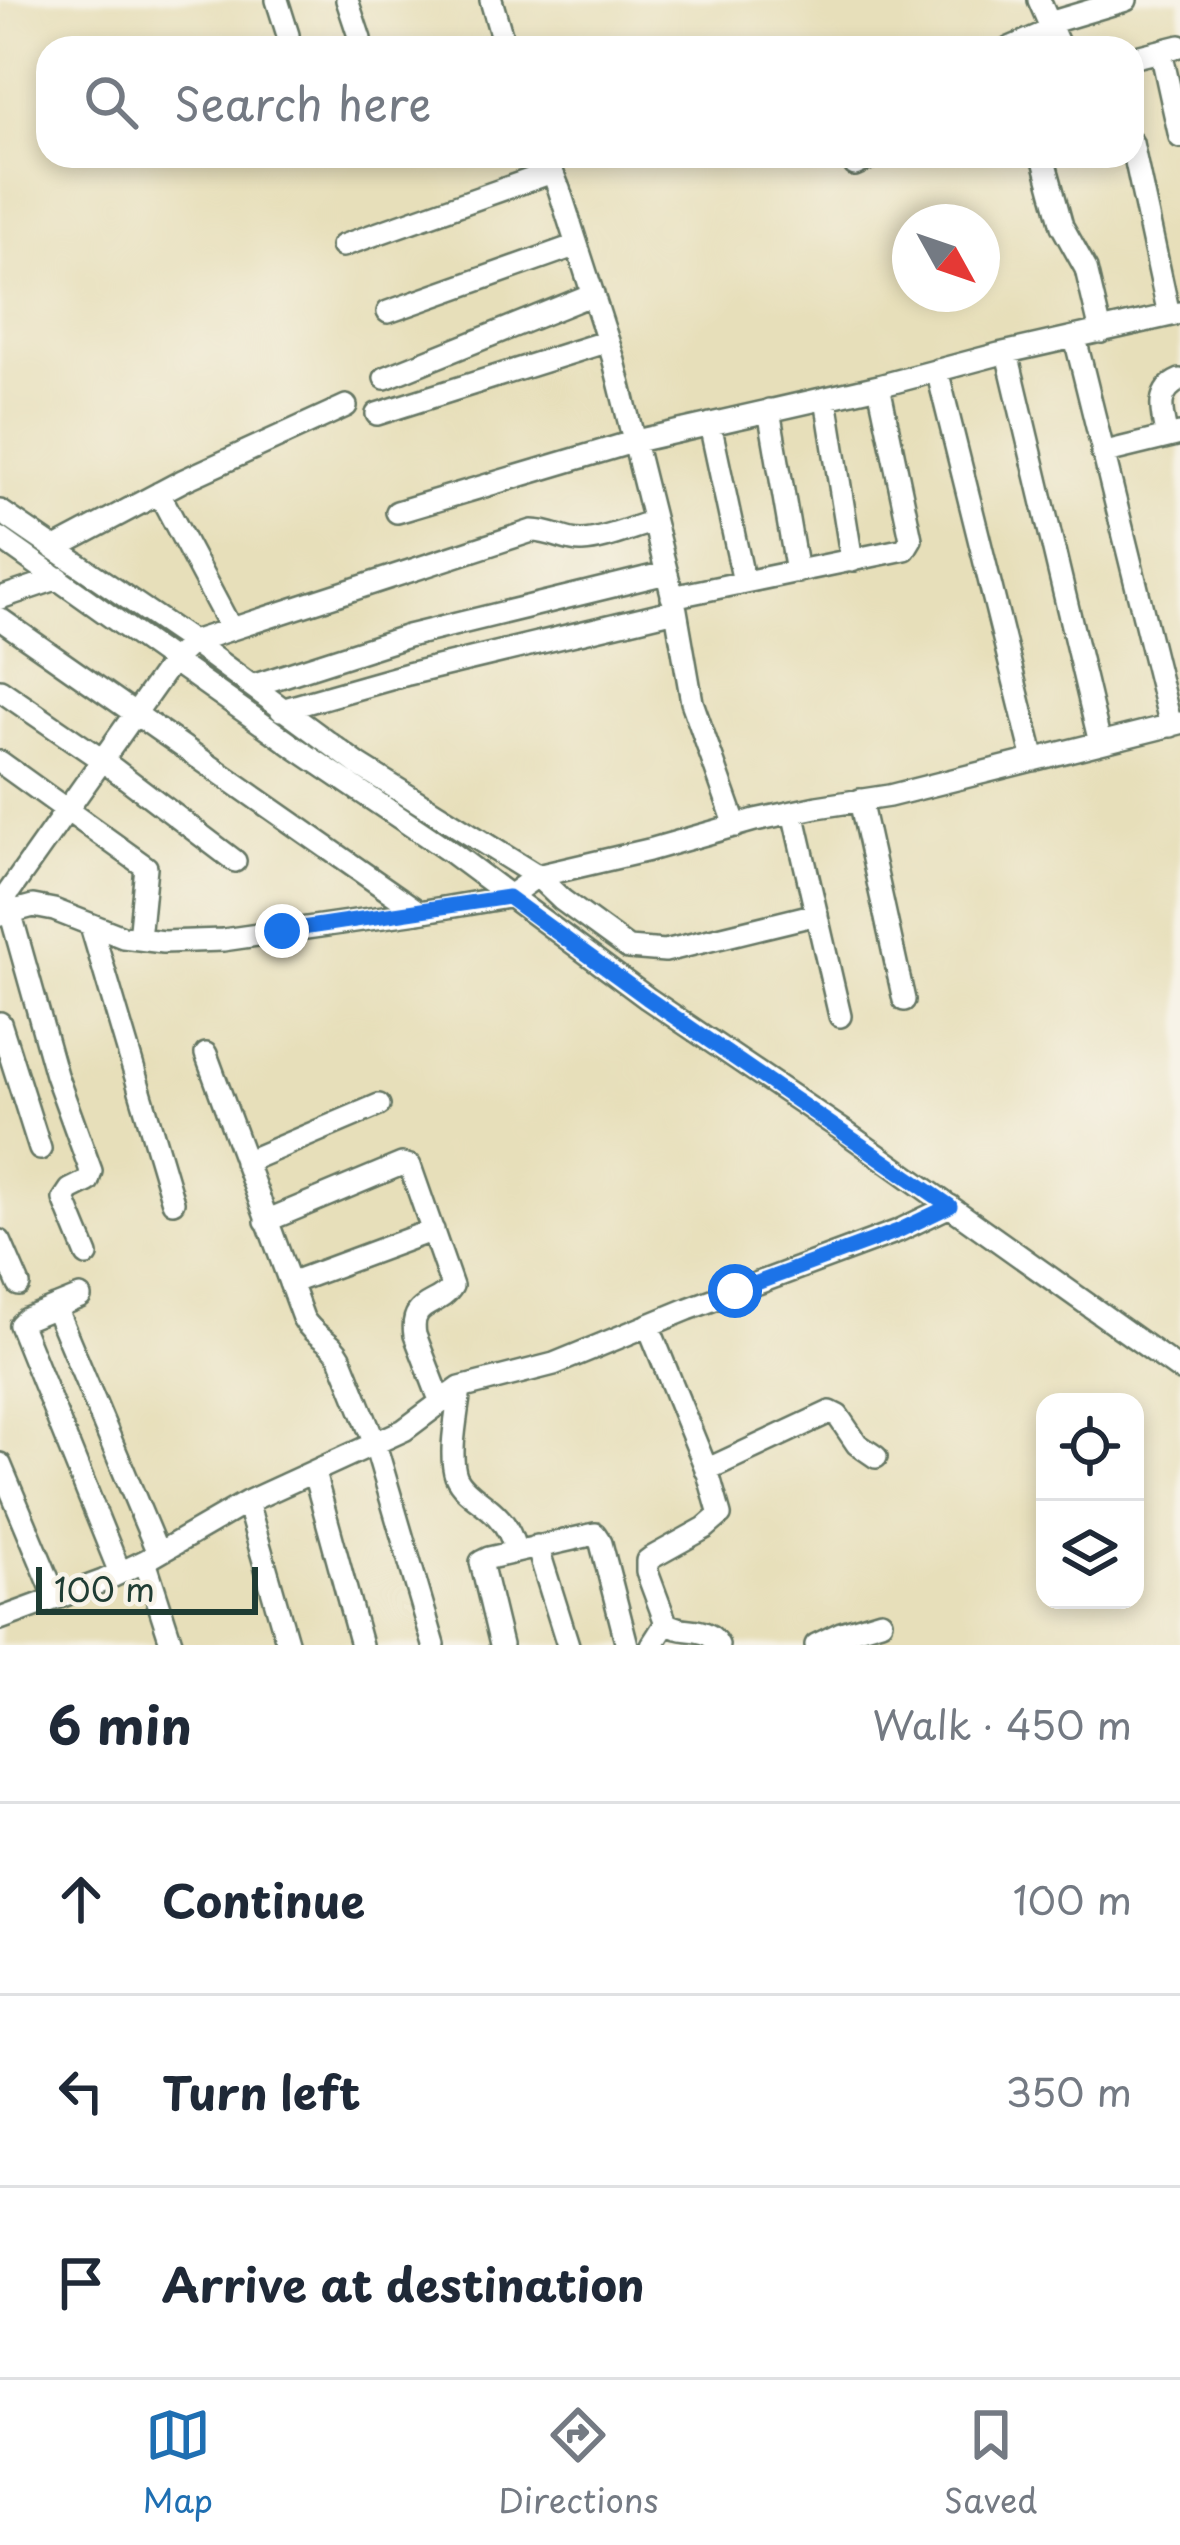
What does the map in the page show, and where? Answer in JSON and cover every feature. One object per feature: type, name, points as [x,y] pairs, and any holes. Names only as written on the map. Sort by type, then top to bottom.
[{"type":"street","points":[[277,0],[288,35]]},
{"type":"street","points":[[347,0],[358,36]]},
{"type":"street","points":[[490,0],[501,36]]},
{"type":"street","points":[[1039,0],[1054,34],[1126,0]]},
{"type":"street","points":[[1170,48],[1180,137]]},
{"type":"street","points":[[342,246],[539,168]]},
{"type":"street","points":[[556,168],[636,441],[692,702],[736,826]]},
{"type":"street","points":[[1046,168],[1062,226],[1086,269],[1101,332]]},
{"type":"street","points":[[397,512],[636,441],[1175,314],[1138,168]]},
{"type":"street","points":[[388,312],[577,244]]},
{"type":"street","points":[[385,378],[593,295]]},
{"type":"street","points":[[4,901],[54,910],[123,938],[163,942],[223,940],[419,912],[736,826],[931,786],[1176,725],[1075,338]]},
{"type":"street","points":[[377,414],[608,341]]},
{"type":"street","points":[[1007,352],[1100,743]]},
{"type":"street","points":[[937,370],[1034,760]]},
{"type":"street","points":[[1102,453],[1174,436],[1161,407],[1169,385],[1180,380]]},
{"type":"street","points":[[281,710],[744,583],[905,549],[911,538],[879,386]]},
{"type":"street","points":[[826,398],[852,561]]},
{"type":"street","points":[[54,549],[260,443],[346,406]]},
{"type":"street","points":[[769,410],[797,572]]},
{"type":"street","points":[[710,424],[744,583]]},
{"type":"street","points":[[159,493],[231,629]]},
{"type":"street","points":[[0,511],[183,650],[296,748],[433,840],[522,887],[562,901],[615,940],[638,951],[665,951],[817,914]]},
{"type":"street","points":[[4,901],[183,650],[231,629],[532,531],[583,541],[652,522]]},
{"type":"street","points":[[0,538],[58,578],[252,686],[522,887],[647,998],[1180,1370]]},
{"type":"street","points":[[252,686],[408,636],[666,573]]},
{"type":"street","points":[[0,598],[58,578]]},
{"type":"street","points":[[0,619],[419,912]]},
{"type":"street","points":[[0,690],[236,860]]},
{"type":"street","points":[[0,762],[146,867],[139,939]]},
{"type":"street","points":[[860,800],[904,1000]]},
{"type":"street","points":[[794,812],[840,1016]]},
{"type":"street","points":[[4,901],[56,1075],[91,1171],[88,1181],[64,1199],[87,1255]]},
{"type":"street","points":[[91,926],[173,1202]]},
{"type":"street","points":[[0,1023],[40,1149]]},
{"type":"street","points":[[206,1054],[309,1330],[335,1348],[375,1444],[434,1645]]},
{"type":"street","points":[[245,1162],[379,1105]]},
{"type":"street","points":[[266,1221],[407,1164],[413,1172],[452,1286],[449,1293],[420,1309],[413,1325],[450,1394],[456,1474],[526,1549],[568,1645]]},
{"type":"street","points":[[0,1619],[152,1557],[247,1502],[417,1422],[450,1394],[554,1364],[898,1231],[950,1206]]},
{"type":"street","points":[[290,1283],[433,1230]]},
{"type":"street","points":[[0,1241],[19,1285]]},
{"type":"street","points":[[80,1298],[22,1321],[21,1329],[120,1573]]},
{"type":"street","points":[[55,1307],[152,1557],[172,1645]]},
{"type":"street","points":[[649,1324],[720,1515],[651,1558],[646,1567],[666,1623],[705,1632],[718,1645]]},
{"type":"street","points":[[706,1470],[830,1412],[857,1444],[876,1457]]},
{"type":"street","points":[[0,1464],[56,1598]]},
{"type":"street","points":[[314,1473],[361,1645]]},
{"type":"street","points":[[247,1502],[288,1645]]},
{"type":"street","points":[[501,1645],[481,1562],[595,1534],[627,1645]]},
{"type":"street","points":[[612,1585],[648,1575]]},
{"type":"street","points":[[816,1645],[852,1638],[881,1621]]},
{"type":"street","points":[[652,1645],[666,1623]]},
{"type":"route","points":[[282,931],[508,897],[950,1206],[898,1231],[735,1291]]}]
